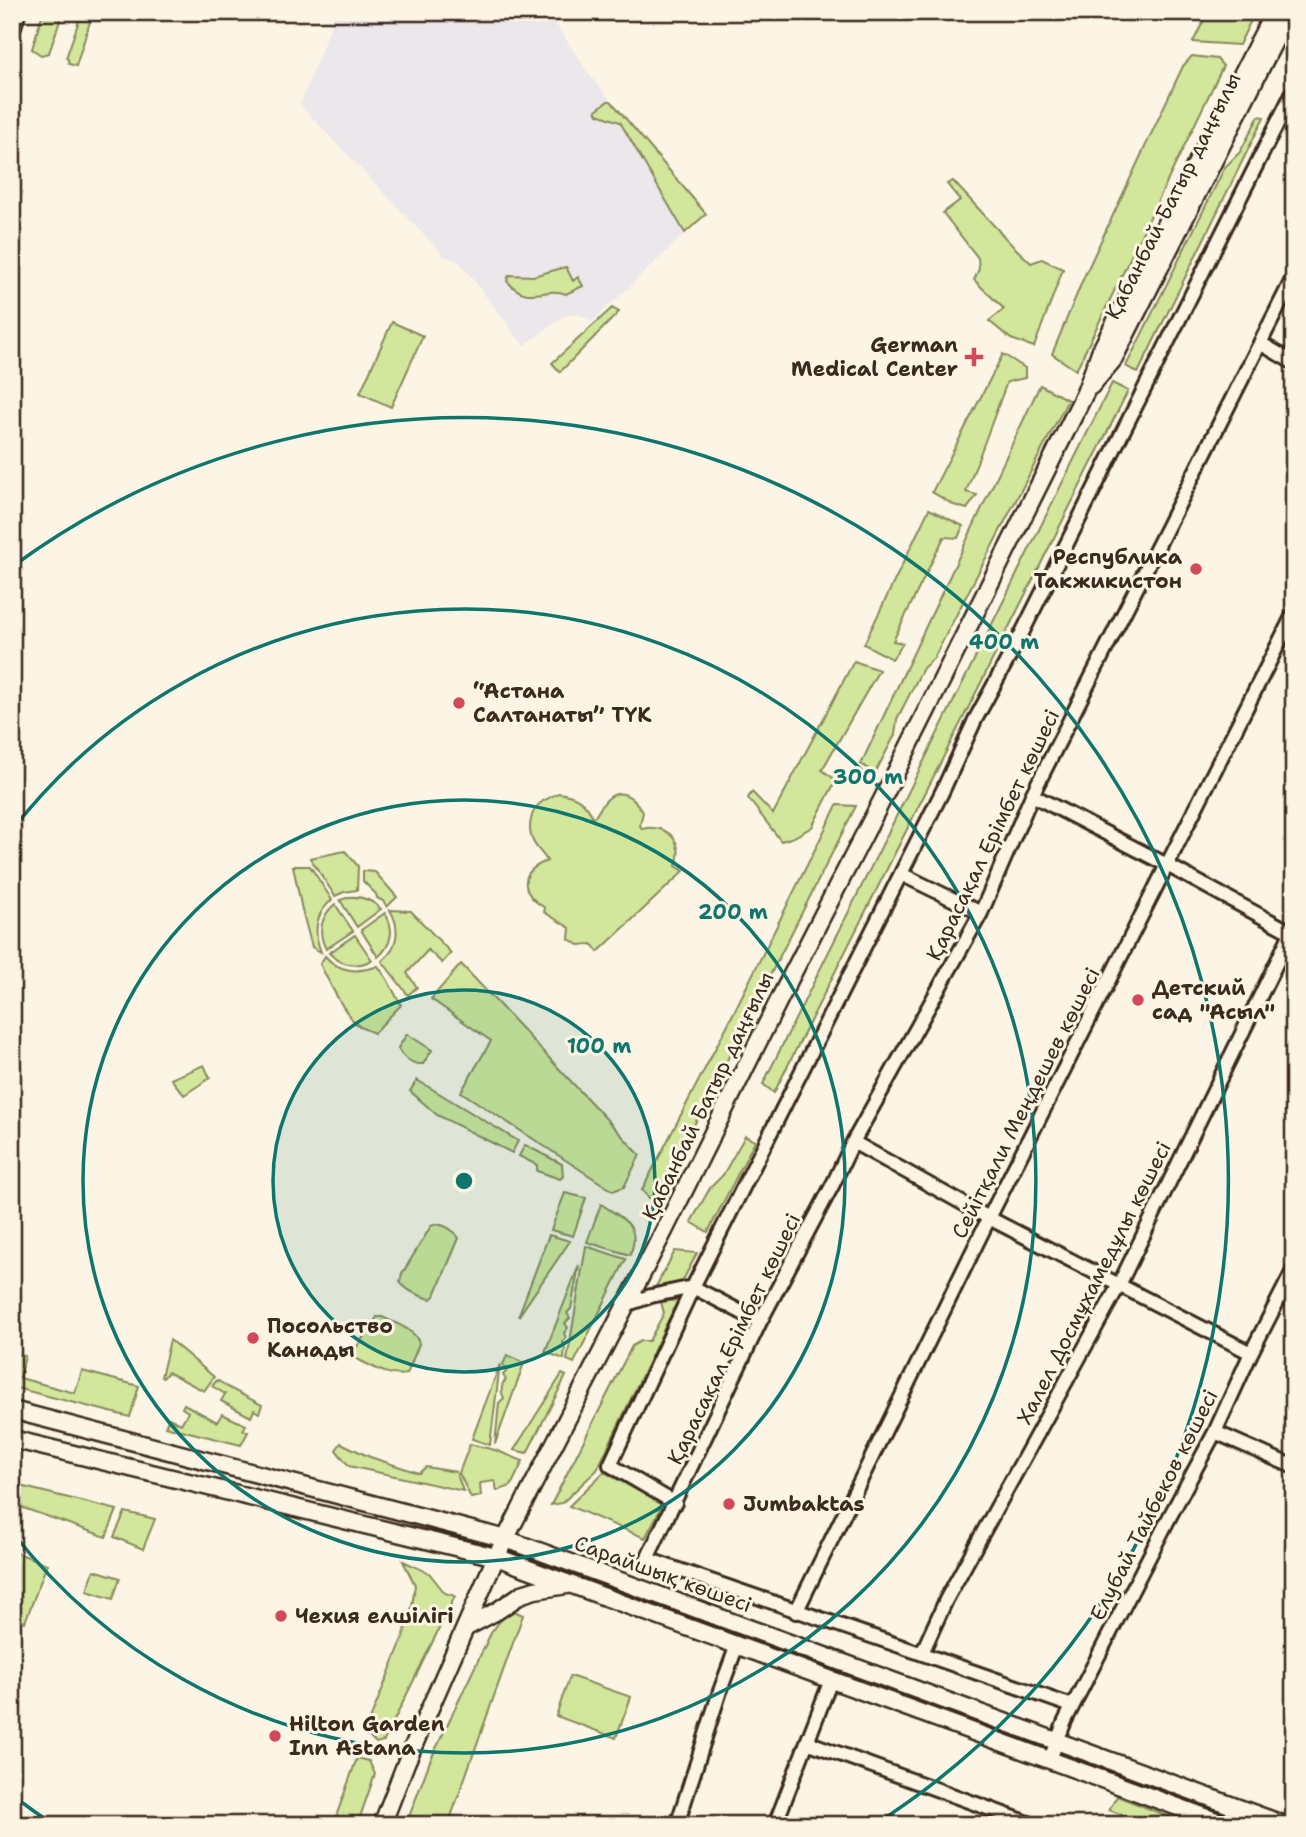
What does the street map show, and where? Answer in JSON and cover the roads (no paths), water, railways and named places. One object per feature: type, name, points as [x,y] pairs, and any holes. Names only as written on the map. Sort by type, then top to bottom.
[{"type":"main road","points":[[12,28],[17,12]]},
{"type":"main road","name":"Қабанбай Батыр даңғылы","points":[[382,1825],[406,1763],[496,1557],[882,800],[1085,393],[1100,352],[1273,12]]},
{"type":"main road","name":"Қабанбай Батыр даңғылы","points":[[1085,393],[1113,360],[1289,12]]},
{"type":"main road","name":"Сарайшық көшесі","points":[[12,1410],[506,1539],[1285,1825]]},
{"type":"main road","name":"Сарайшық көшесі","points":[[12,1439],[496,1557],[1227,1825]]},
{"type":"main road","points":[[465,1628],[522,1594],[571,1584]]},
{"type":"street","points":[[675,1503],[610,1465],[693,1287],[943,790],[975,720],[1022,633],[1294,90]]},
{"type":"street","name":"Қарасақал Ерімбет көшесі","points":[[796,1612],[647,1559],[760,1322],[853,1142],[981,913],[1032,794],[1294,276]]},
{"type":"street","points":[[1260,343],[1294,363]]},
{"type":"street","name":"Сейітқали Меңдешев көшесі","points":[[796,1612],[989,1218],[1294,612]]},
{"type":"street","points":[[1032,794],[1293,932]]},
{"type":"street","points":[[901,874],[981,913]]},
{"type":"street","name":"Халел Досмұхамедұлы көшесі","points":[[922,1653],[946,1600],[1119,1285],[1293,932]]},
{"type":"street","points":[[853,1142],[989,1218],[1251,1353]]},
{"type":"street","name":"Елубай Тайбеков көшесі","points":[[1050,1759],[1055,1741],[1072,1706],[1215,1432],[1294,1269]]},
{"type":"street","points":[[625,1305],[693,1287],[760,1322]]},
{"type":"street","points":[[1215,1432],[1294,1467]]},
{"type":"street","points":[[796,1612],[1072,1706]]},
{"type":"street","points":[[677,1825],[724,1676],[737,1645]]},
{"type":"street","points":[[775,1825],[831,1680]]},
{"type":"street","points":[[807,1742],[1034,1825]]},
{"type":"place","name":"German Medical Center","points":[[974,357]]},
{"type":"place","name":"Республика Такжикистон","points":[[1196,569]]},
{"type":"place","name":"“Астана Салтанаты” ТҮК","points":[[459,703]]},
{"type":"place","name":"Детский сад \"Асыл\"","points":[[1138,1000]]},
{"type":"place","name":"Посольство Канады","points":[[253,1338]]},
{"type":"place","name":"Jumbaktas","points":[[729,1504]]},
{"type":"place","name":"Чехия елшілігі","points":[[281,1616]]},
{"type":"place","name":"Hilton Garden Inn Astana","points":[[275,1736]]}]
